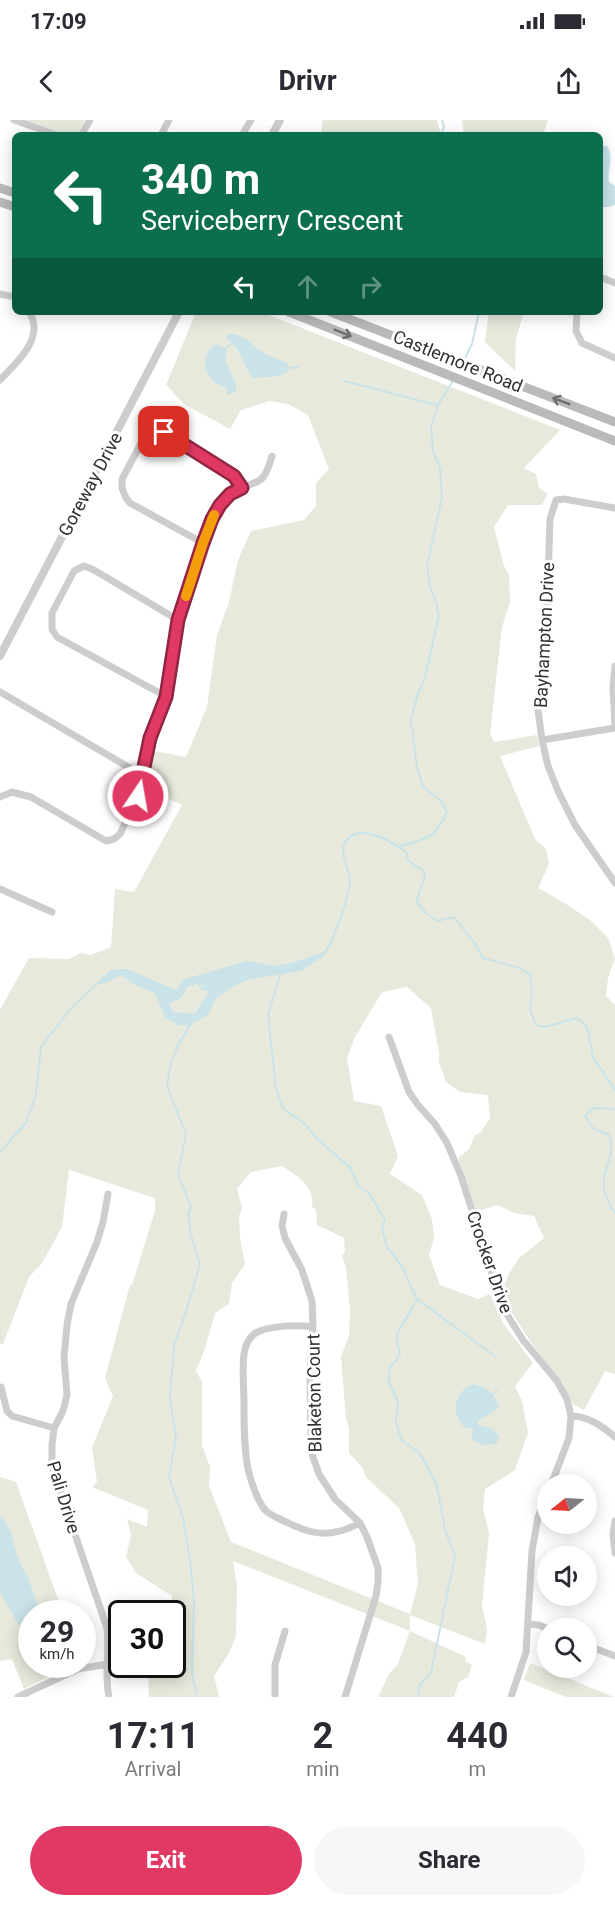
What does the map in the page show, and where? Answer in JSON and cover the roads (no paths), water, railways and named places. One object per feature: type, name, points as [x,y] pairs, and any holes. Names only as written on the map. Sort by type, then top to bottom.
[{"type":"main road","name":"Castlemore Road","points":[[297,315],[615,441]]},
{"type":"main road","name":"Castlemore Road","points":[[339,315],[615,423]]},
{"type":"street","points":[[14,120],[48,132]]},
{"type":"street","points":[[0,380],[31,344],[33,328],[31,315]]},
{"type":"street","name":"Goreway Drive","points":[[0,656],[177,315]]},
{"type":"street","points":[[577,315],[576,331],[582,343],[615,358]]},
{"type":"street","points":[[203,543],[130,503],[126,498],[122,488],[122,479],[144,438],[156,432],[170,435],[234,476],[242,488]]},
{"type":"street","points":[[0,797],[12,792],[30,797],[106,841],[120,834],[138,796],[150,738],[166,697],[178,620],[212,519],[230,494],[258,483],[264,477],[272,456]]},
{"type":"street","name":"Bayhampton Drive","points":[[615,508],[564,498],[556,501],[553,506],[550,519],[546,641],[538,710],[542,740],[551,775],[575,825],[615,883]]},
{"type":"street","points":[[166,697],[57,637],[52,629],[51,618],[74,571],[84,566],[178,620]]},
{"type":"street","points":[[542,740],[615,726],[613,687],[615,669]]},
{"type":"street","points":[[0,692],[142,775]]},
{"type":"street","points":[[0,889],[52,912]]},
{"type":"street","name":"Crocker Drive","points":[[388,1037],[409,1092],[435,1124],[454,1158],[503,1308],[523,1340],[561,1386],[567,1399],[571,1416],[566,1447],[555,1474]]},
{"type":"street","name":"Pali Drive","points":[[108,1194],[97,1242],[71,1304],[65,1341],[67,1395],[63,1412],[54,1428],[51,1456],[53,1471],[104,1618],[108,1639]]},
{"type":"street","name":"Blaketon Court","points":[[284,1215],[282,1226],[285,1238],[302,1270],[312,1301],[310,1371],[313,1457],[319,1474],[335,1499],[360,1523],[376,1559],[378,1582],[345,1697]]},
{"type":"street","points":[[313,1328],[302,1326],[273,1328],[254,1334],[248,1341],[244,1353],[243,1382],[244,1444],[248,1469],[264,1510],[300,1530],[315,1534],[337,1533],[360,1523]]},
{"type":"street","points":[[1,1387],[7,1412],[12,1416],[54,1428]]},
{"type":"street","points":[[571,1416],[586,1418],[606,1428],[615,1437]]},
{"type":"street","points":[[615,1521],[613,1534],[615,1553]]},
{"type":"street","points":[[511,1697],[524,1660],[532,1551],[537,1523]]},
{"type":"street","points":[[528,1624],[537,1625]]},
{"type":"street","points":[[275,1697],[275,1665],[285,1631]]},
{"type":"street","points":[[597,1649],[615,1656]]},
{"type":"street","points":[[18,1697],[78,1668],[108,1664]]},
{"type":"street","name":"Pali Drive","points":[[108,1664],[109,1697]]},
{"type":"water","points":[[603,146],[607,146],[611,159],[609,182],[615,186],[615,205],[603,207]]},
{"type":"water","points":[[228,334],[244,338],[266,354],[288,364],[287,372],[276,376],[254,378],[237,348],[226,338]]},
{"type":"water","points":[[217,344],[227,351],[225,360],[236,384],[236,392],[227,395],[226,387],[213,381],[207,373],[205,364],[209,350]]},
{"type":"water","points":[[327,951],[325,955],[301,971],[247,980],[232,987],[216,998],[208,1015],[189,1025],[178,1025],[165,1017],[155,993],[133,984],[121,975],[106,983],[95,984],[111,970],[127,969],[176,990],[185,979],[247,961],[275,966],[292,963]],"holes":[[[196,984],[203,985],[208,993],[195,1014],[173,1012],[169,1004],[182,997],[187,987]]]},
{"type":"water","points":[[473,1384],[489,1391],[499,1406],[478,1421],[478,1425],[493,1429],[499,1436],[497,1443],[484,1445],[471,1439],[473,1430],[470,1427],[465,1428],[457,1416],[458,1397]]},
{"type":"water","points":[[0,1517],[10,1531],[35,1600],[18,1600],[18,1624],[0,1592]]},
{"type":"waterway","points":[[442,120],[444,127],[442,132]]},
{"type":"waterway","points":[[464,360],[472,344],[478,315]]},
{"type":"waterway","points":[[221,351],[234,343]]},
{"type":"waterway","points":[[287,368],[298,367]]},
{"type":"waterway","points":[[400,846],[429,837],[447,813],[443,803],[423,786],[417,768],[411,720],[418,693],[424,681],[439,616],[427,566],[442,497],[440,468],[433,451],[431,427],[438,405],[454,379]]},
{"type":"waterway","points":[[344,381],[437,405]]},
{"type":"waterway","points":[[325,952],[340,918],[349,888],[350,877],[343,853],[344,845],[349,837],[356,834],[365,833],[385,839],[408,854],[407,860],[425,872],[417,902],[426,913],[437,921],[454,917],[483,958],[520,968],[530,975],[532,992],[530,1009],[536,1025],[544,1027],[577,1018],[587,1027],[593,1057],[615,1090]]},
{"type":"waterway","points":[[281,972],[268,1015],[276,1089],[283,1109],[305,1124],[317,1139],[350,1167],[358,1186],[369,1193],[385,1220],[382,1229],[387,1247],[401,1265],[417,1299],[496,1357]]},
{"type":"waterway","points":[[197,983],[203,989],[207,989]]},
{"type":"waterway","points":[[0,1152],[26,1123],[36,1095],[41,1047],[72,1007],[97,984]]},
{"type":"waterway","points":[[191,1023],[178,1045],[170,1066],[167,1086],[186,1134],[178,1174],[191,1207],[188,1214],[191,1235],[200,1264],[174,1346],[170,1398],[176,1438],[169,1477],[183,1518],[190,1560],[194,1601],[192,1673],[196,1693]]},
{"type":"waterway","points":[[615,1109],[594,1108],[585,1116],[593,1128],[609,1135],[611,1141],[604,1186],[608,1201],[615,1213]]},
{"type":"waterway","points":[[417,1299],[396,1336],[400,1355],[390,1368],[388,1380],[398,1402],[396,1422],[402,1441],[419,1452],[437,1485],[445,1530],[455,1556],[431,1673],[419,1686],[418,1697]]},
{"type":"waterway","points":[[492,1394],[497,1391]]}]
